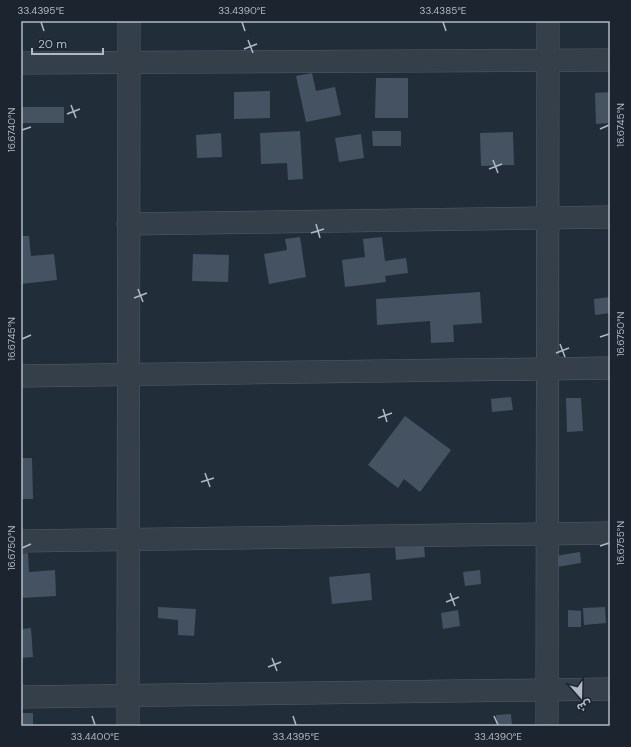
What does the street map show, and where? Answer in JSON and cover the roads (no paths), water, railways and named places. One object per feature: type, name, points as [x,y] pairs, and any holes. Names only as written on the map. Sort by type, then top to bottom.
[{"type":"street","points":[[128,726],[129,21]]},
{"type":"street","points":[[547,726],[548,21]]},
{"type":"street","points":[[21,63],[610,60]]},
{"type":"street","points":[[128,224],[610,217]]},
{"type":"street","points":[[21,376],[610,368]]},
{"type":"street","points":[[21,541],[610,533]]},
{"type":"street","points":[[21,697],[610,689]]}]
